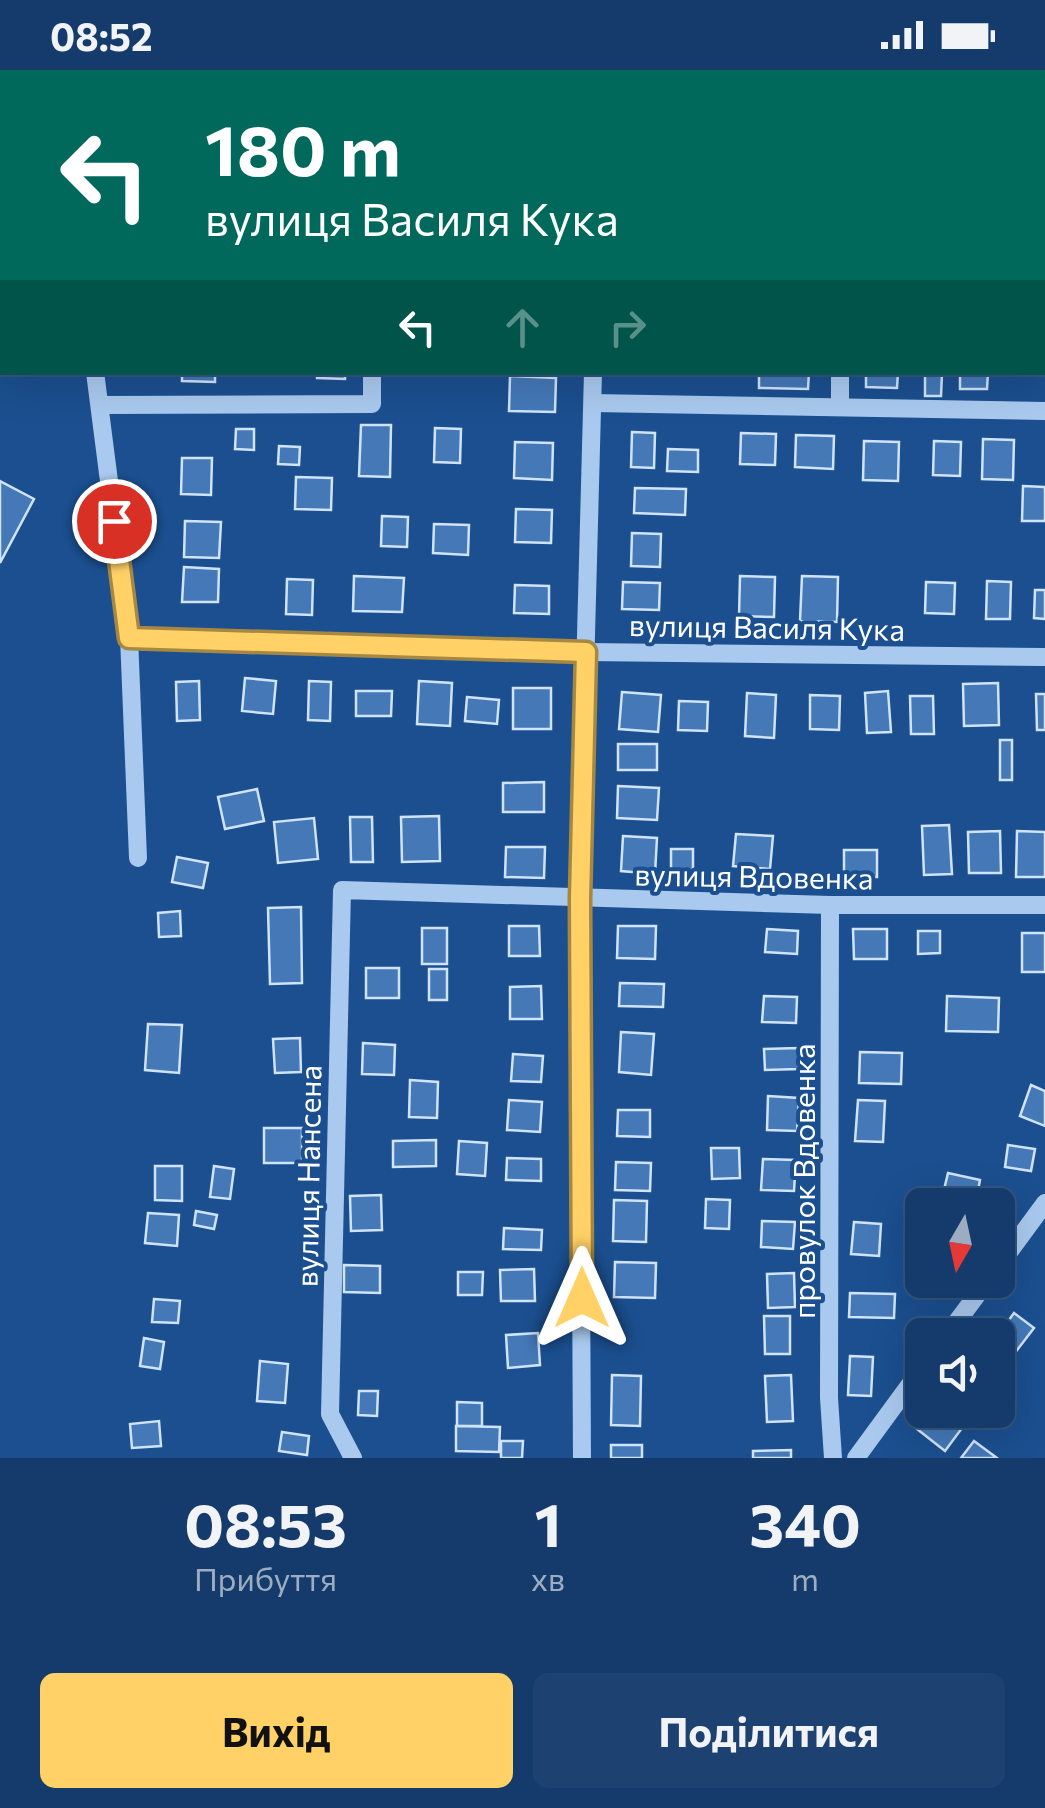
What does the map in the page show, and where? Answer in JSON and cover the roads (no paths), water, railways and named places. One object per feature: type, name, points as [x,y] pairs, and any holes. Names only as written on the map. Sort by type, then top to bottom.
[{"type":"street","points":[[95,375],[129,638],[138,858]]},
{"type":"street","points":[[100,405],[372,404],[372,375]]},
{"type":"street","points":[[582,1458],[580,899],[594,375]]},
{"type":"street","points":[[840,375],[840,408]]},
{"type":"street","points":[[593,403],[1045,411]]},
{"type":"street","name":"вулиця Василя Кука","points":[[129,638],[586,652],[1045,656]]},
{"type":"street","name":"вулиця Вдовенка","points":[[342,890],[580,899],[1045,905]]},
{"type":"street","name":"вулиця Нансена","points":[[342,890],[330,1414],[353,1458]]},
{"type":"street","name":"провулок Вдовенка","points":[[830,904],[829,1398],[833,1458]]},
{"type":"street","points":[[1015,1244],[1045,1204]]},
{"type":"street","points":[[856,1458],[905,1391]]}]
